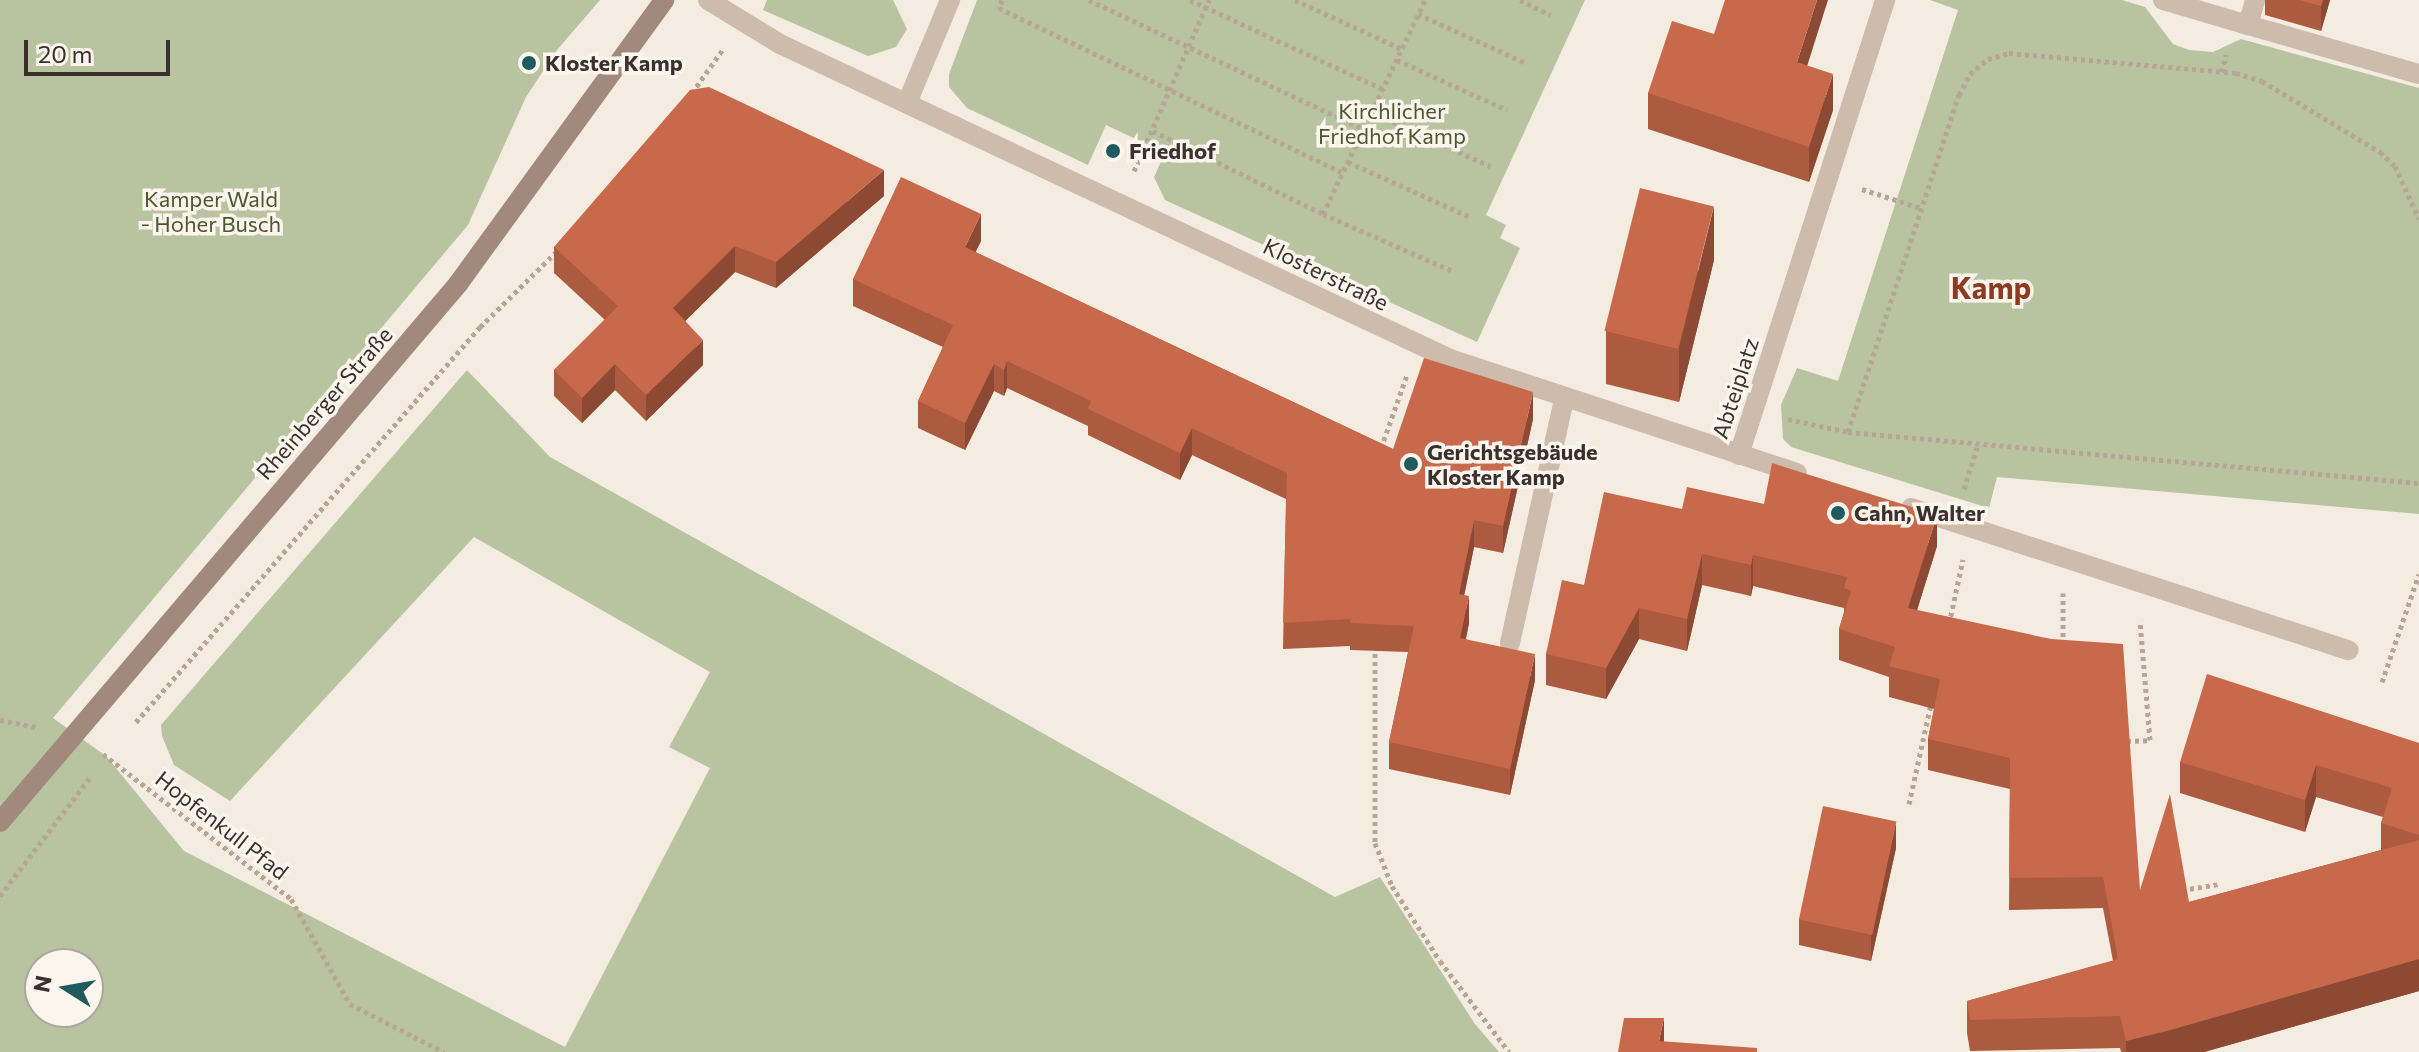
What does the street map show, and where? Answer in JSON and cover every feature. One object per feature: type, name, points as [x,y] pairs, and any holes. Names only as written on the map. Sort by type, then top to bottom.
[{"type":"main road","name":"Rheinberger Straße","points":[[0,822],[70,734],[458,284],[664,0]]},
{"type":"street","name":"Klosterstraße","points":[[708,0],[780,44],[1120,202],[1417,345],[1564,399],[1739,455]]},
{"type":"street","points":[[907,103],[950,0]]},
{"type":"street","name":"Abteiplatz","points":[[1825,481],[1739,455],[1885,0]]},
{"type":"street","points":[[2163,0],[2419,74]]},
{"type":"street","points":[[2248,25],[2255,0]]},
{"type":"street","points":[[1510,643],[1564,399]]},
{"type":"street","points":[[1897,504],[2349,650]]},
{"type":"path","points":[[1002,0],[999,8],[1342,172]]},
{"type":"path","points":[[1089,0],[1363,129]]},
{"type":"path","points":[[1190,0],[1383,89]]},
{"type":"path","points":[[1120,202],[1209,0]]},
{"type":"path","points":[[1295,0],[1402,49]]},
{"type":"path","points":[[1520,0],[1551,15]]},
{"type":"path","points":[[1323,214],[1423,1]]},
{"type":"path","points":[[1418,14],[1526,63]]},
{"type":"path","points":[[688,98],[741,20]]},
{"type":"path","points":[[1848,432],[1921,208],[1970,74],[1988,59],[2009,53],[2236,73],[2262,81],[2380,152],[2395,166],[2419,219]]},
{"type":"path","points":[[1397,60],[1507,110]]},
{"type":"path","points":[[1371,112],[1490,166]]},
{"type":"path","points":[[1153,131],[1323,214],[1455,272]]},
{"type":"path","points":[[1348,162],[1468,216]]},
{"type":"path","points":[[1828,177],[1921,208]]},
{"type":"path","points":[[128,732],[480,327],[566,242]]},
{"type":"path","points":[[1378,458],[1417,345]]},
{"type":"path","points":[[1754,408],[1848,432],[2419,483]]},
{"type":"path","points":[[1946,634],[1962,524],[1978,444]]},
{"type":"path","points":[[2062,557],[2063,650]]},
{"type":"path","points":[[2382,682],[2419,574]]},
{"type":"path","points":[[2127,741],[2150,740],[2136,579]]},
{"type":"path","points":[[1375,634],[1375,843],[1392,886],[1440,961],[1509,1052]]},
{"type":"path","points":[[1909,804],[1933,696]]},
{"type":"path","points":[[0,896],[117,744]]},
{"type":"path","name":"Hopfenkull Pfad","points":[[106,756],[291,899],[350,1004],[444,1052]]},
{"type":"path","points":[[2181,890],[2221,884]]},
{"type":"green space","name":"Kamper Wald - Hoher Busch","points":[[0,0],[600,0],[557,50],[526,97],[468,225],[53,718],[106,756],[184,851],[565,1047],[710,768],[669,747],[710,672],[474,537],[230,801],[174,765],[162,736],[161,725],[467,370],[550,457],[1335,897],[1380,877],[1475,1024],[1499,1052],[0,1052]]},
{"type":"green space","points":[[767,0],[893,0],[907,29],[896,47],[868,56],[763,10]]},
{"type":"green space","name":"Kirchlicher Friedhof Kamp","points":[[977,0],[1585,0],[1486,215],[1506,225],[1500,238],[1520,248],[1477,342],[1165,200],[1154,177],[1165,153],[1106,125],[1088,165],[967,108],[949,87],[949,74]]},
{"type":"green space","points":[[1930,0],[2122,0],[2145,7],[2173,44],[2189,50],[2213,52],[2241,39],[2419,88],[2419,514],[1997,477],[1989,508],[1791,447],[1783,439],[1781,405],[1797,368],[1838,381],[1958,10]]},
{"type":"building","points":[[1725,0],[1817,0],[1797,62],[1833,74],[1809,147],[1648,93],[1672,21],[1714,34]]},
{"type":"building","points":[[2299,0],[2323,0],[2321,6]]},
{"type":"building","points":[[709,87],[884,170],[776,262],[735,246],[673,308],[703,340],[646,395],[615,364],[582,398],[554,370],[618,306],[554,247],[690,90]]},
{"type":"building","points":[[901,177],[981,214],[965,247],[1393,449],[1424,358],[1533,392],[1503,526],[1474,520],[1459,594],[1469,596],[1460,638],[1535,654],[1510,769],[1389,742],[1414,626],[1350,623],[1350,619],[1283,623],[1287,473],[1192,428],[1180,453],[1088,409],[1091,401],[1007,361],[1004,370],[994,364],[965,423],[918,401],[953,325],[853,279]]},
{"type":"building","points":[[1640,188],[1714,206],[1678,349],[1604,331]]},
{"type":"building","points":[[1772,463],[1937,515],[1908,608],[2051,639],[2123,644],[2140,890],[2170,794],[2189,902],[2419,840],[2419,959],[2126,1041],[2120,1016],[1970,1020],[1967,1001],[2118,959],[2103,877],[2009,878],[2010,758],[1928,739],[1940,679],[1889,666],[1895,647],[1839,629],[1851,591],[1844,588],[1847,577],[1753,555],[1751,565],[1702,554],[1687,619],[1639,608],[1606,668],[1546,654],[1562,580],[1584,585],[1604,492],[1682,509],[1687,487],[1764,504]]},
{"type":"building","points":[[2207,674],[2419,743],[2419,835],[2381,823],[2392,788],[2316,765],[2305,800],[2180,762]]},
{"type":"building","points":[[1823,806],[1896,822],[1872,935],[1799,919]]},
{"type":"building","points":[[1624,1018],[1664,1018],[1659,1041],[1757,1048],[1757,1052],[1618,1052]]},
{"type":"place","name":"Kloster Kamp","points":[[529,63]]},
{"type":"place","name":"Friedhof","points":[[1113,151]]},
{"type":"place","name":"Gerichtsgebäude Kloster Kamp","points":[[1411,464]]},
{"type":"place","name":"Cahn, Walter","points":[[1838,513]]},
{"type":"district","name":"Kamp","points":[[1991,287]]}]
